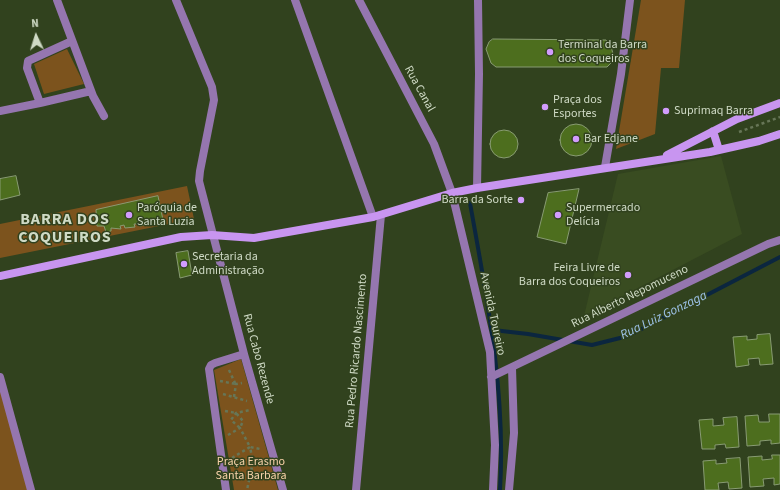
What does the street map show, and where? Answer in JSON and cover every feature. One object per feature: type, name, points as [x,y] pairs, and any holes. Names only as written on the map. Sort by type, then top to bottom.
[{"type":"street","points":[[57,0],[91,91],[104,116]]},
{"type":"street","name":"Rua Cabo Rezende","points":[[176,0],[212,87],[214,100],[199,181],[244,354],[283,490]]},
{"type":"street","name":"Rua Pedro Ricardo Nascimento","points":[[295,0],[377,216],[356,490]]},
{"type":"street","name":"Rua Canal","points":[[359,0],[434,144],[452,193]]},
{"type":"street","points":[[477,188],[479,74],[478,0]]},
{"type":"street","points":[[605,167],[621,74],[630,0]]},
{"type":"street","points":[[40,103],[27,68],[28,61],[72,41]]},
{"type":"street","points":[[0,111],[91,91]]},
{"type":"street","points":[[661,158],[713,131],[780,103]]},
{"type":"street","points":[[713,131],[718,150]]},
{"type":"street","points":[[0,276],[181,237],[212,235],[254,238],[377,216],[452,193],[605,167],[718,150],[759,141],[780,134]]},
{"type":"street","name":"Avenida Toureiro","points":[[452,193],[490,352],[495,445],[493,490]]},
{"type":"street","name":"Rua Alberto Nepomuceno","points":[[491,378],[768,244],[780,240]]},
{"type":"street","points":[[226,490],[209,369],[211,365],[244,354]]},
{"type":"street","points":[[509,490],[514,433],[512,368]]},
{"type":"street","points":[[0,377],[31,490]]},
{"type":"path","points":[[734,133],[780,117]]},
{"type":"path","points":[[224,360],[236,384],[234,397]]},
{"type":"path","points":[[236,384],[248,382]]},
{"type":"path","points":[[212,390],[254,403],[258,402],[255,409],[236,413],[214,410]]},
{"type":"path","points":[[236,413],[231,420],[240,428],[250,447],[253,462],[247,490]]},
{"type":"path","points":[[236,413],[243,421],[240,428]]},
{"type":"path","points":[[222,462],[229,460],[250,447],[272,452]]},
{"type":"shaded area","name":"Feira Livre de Barra dos Coqueiros","points":[[721,156],[742,234],[584,316],[618,174]]},
{"type":"green space","points":[[641,0],[685,0],[679,68],[661,68],[655,134],[616,149]]},
{"type":"green space","points":[[67,49],[84,84],[44,94],[34,64]]},
{"type":"green space","points":[[187,186],[194,219],[0,258],[0,224]]},
{"type":"green space","name":"Praça Erasmo Santa Barbara","points":[[241,359],[278,490],[234,490],[214,370]]},
{"type":"green space","points":[[0,380],[29,490],[0,490]]},
{"type":"building","name":"Terminal da Barra dos Coqueiros","points":[[493,39],[606,40],[611,46],[613,54],[611,63],[607,67],[496,67],[491,63],[486,49],[489,42]]},
{"type":"building","name":"Bar Edjane","points":[[576,124],[582,125],[589,131],[592,140],[591,146],[585,153],[576,156],[570,155],[563,149],[560,140],[561,134],[567,127]]},
{"type":"building","points":[[504,130],[514,134],[518,144],[514,154],[504,158],[494,154],[490,144],[494,134]]},
{"type":"building","points":[[16,176],[20,195],[0,200],[0,179]]},
{"type":"building","name":"Supermercado Delícia","points":[[579,189],[566,244],[537,237],[548,193]]},
{"type":"building","name":"Paróquia de Santa Luzia","points":[[158,196],[163,220],[159,222],[152,220],[152,223],[149,224],[149,221],[144,222],[145,225],[140,226],[140,224],[134,224],[135,227],[125,228],[124,225],[120,226],[121,229],[111,228],[111,231],[106,232],[104,226],[97,226],[96,210]]},
{"type":"building","name":"Secretaria da Administração","points":[[188,251],[192,275],[180,278],[176,253]]},
{"type":"building","points":[[770,334],[773,364],[760,365],[759,358],[748,359],[749,365],[736,367],[733,337],[747,336],[747,340],[757,339],[757,335]]},
{"type":"building","points":[[769,414],[780,414],[780,443],[771,444],[771,440],[760,441],[760,445],[747,446],[745,416],[758,415],[759,422],[769,422]]},
{"type":"building","points":[[737,417],[739,447],[726,448],[725,444],[715,445],[715,449],[702,449],[699,420],[713,419],[713,426],[724,425],[723,418]]},
{"type":"building","points":[[772,455],[780,455],[780,484],[774,485],[774,478],[763,479],[764,486],[750,487],[748,457],[762,456],[762,460],[772,459]]},
{"type":"building","points":[[740,458],[742,488],[729,489],[728,482],[718,483],[719,490],[705,490],[703,461],[716,460],[716,464],[727,463],[726,459]]},
{"type":"waterway","points":[[470,203],[489,310],[498,382],[501,454],[500,490]]},
{"type":"waterway","name":"Rua Luiz Gonzaga","points":[[493,330],[528,334],[592,345],[628,336],[780,257]]},
{"type":"place","name":"Terminal da Barra dos Coqueiros","points":[[550,52]]},
{"type":"place","name":"Praça dos Esportes","points":[[545,107]]},
{"type":"place","name":"Suprimaq Barra","points":[[666,111]]},
{"type":"place","name":"Bar Edjane","points":[[576,139]]},
{"type":"place","name":"Barra da Sorte","points":[[521,200]]},
{"type":"place","name":"Paróquia de Santa Luzia","points":[[129,215]]},
{"type":"place","name":"Supermercado Delícia","points":[[558,215]]},
{"type":"place","name":"Secretaria da Administração","points":[[184,264]]},
{"type":"place","name":"Feira Livre de Barra dos Coqueiros","points":[[628,275]]},
{"type":"district","name":"BARRA DOS COQUEIROS","points":[[65,229]]}]
